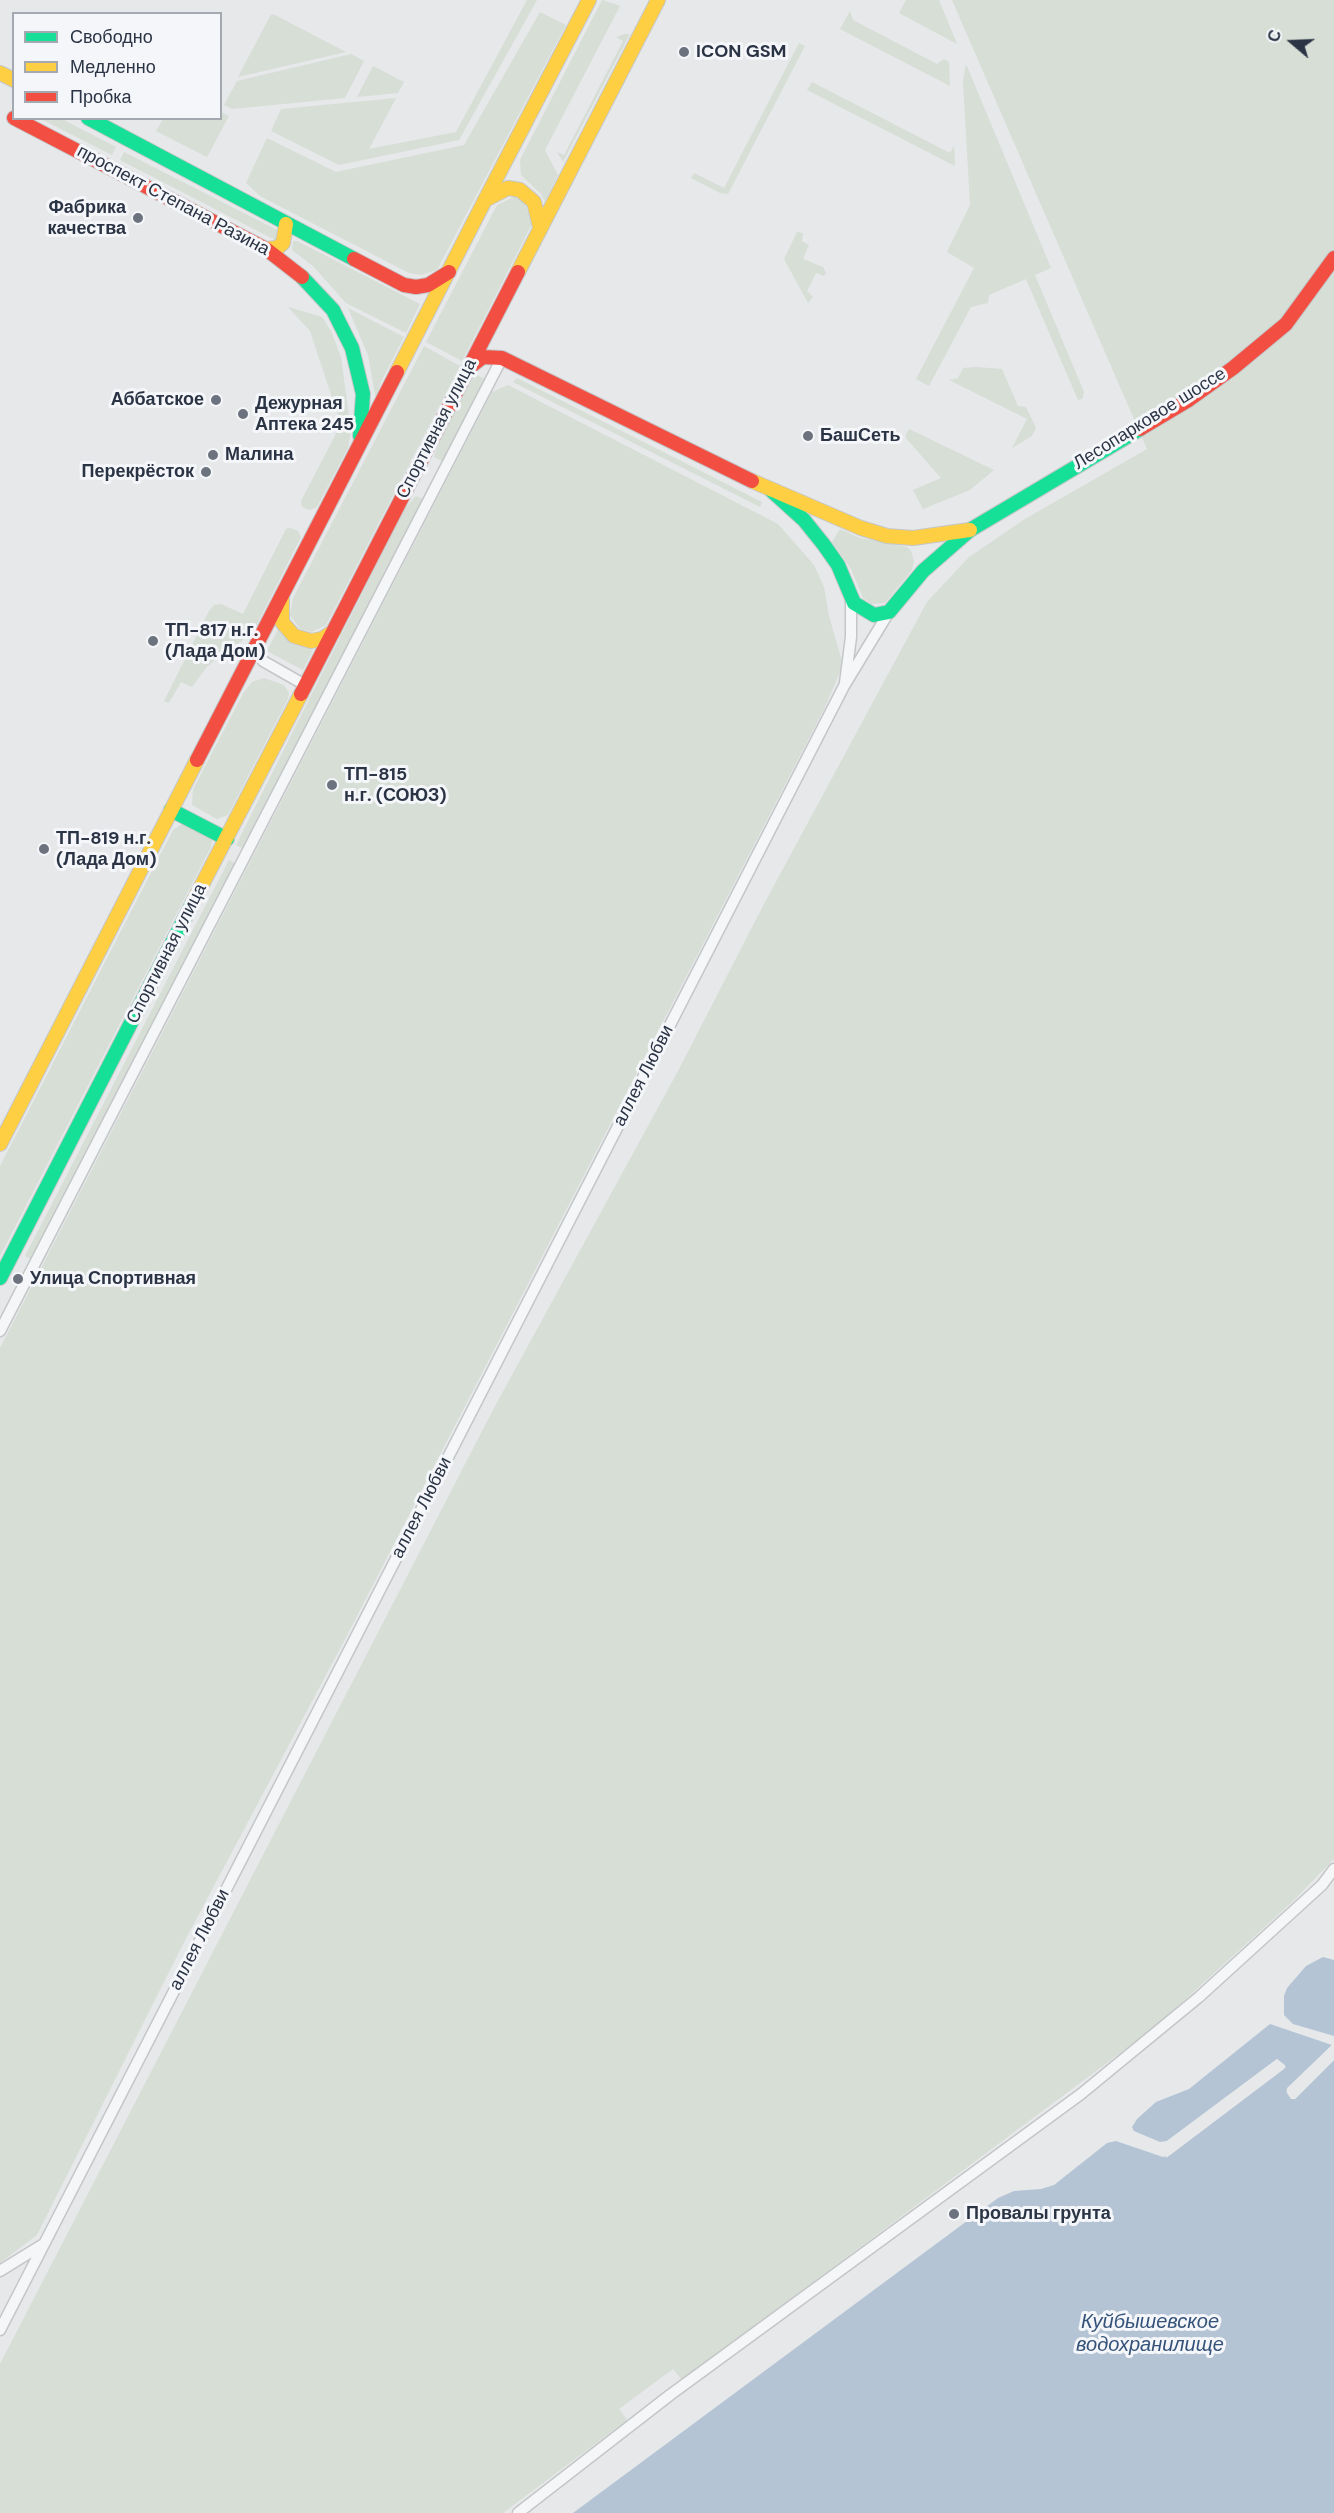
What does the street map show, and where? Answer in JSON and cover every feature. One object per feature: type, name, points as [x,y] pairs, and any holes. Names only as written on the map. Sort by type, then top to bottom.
[{"type":"main road","points":[[0,1144],[589,0]]},
{"type":"main road","name":"Спортивная улица","points":[[0,1278],[658,0]]},
{"type":"main road","name":"проспект Степана Разина","points":[[18,120],[266,249],[297,272],[333,310],[352,348],[363,394],[363,417],[351,466]]},
{"type":"main road","name":"проспект Степана Разина","points":[[92,120],[404,285],[416,287],[428,285],[451,270]]},
{"type":"main road","points":[[485,200],[508,188],[520,190],[534,202],[540,227]]},
{"type":"main road","points":[[266,249],[278,248],[283,243],[286,224]]},
{"type":"main road","name":"Лесопарковое шоссе","points":[[889,612],[923,571],[970,530],[1186,401],[1233,368],[1286,324],[1334,258]]},
{"type":"main road","points":[[493,322],[492,341],[502,358]]},
{"type":"main road","points":[[469,368],[483,357],[502,358],[772,491],[804,520],[824,545],[838,565],[850,596],[867,612],[874,615],[889,612]]},
{"type":"main road","name":"Лесопарковое шоссе","points":[[772,491],[887,536],[913,538],[970,530]]},
{"type":"main road","points":[[824,545],[823,537],[831,524],[845,521]]},
{"type":"main road","points":[[913,538],[924,547],[926,553],[923,571]]},
{"type":"main road","points":[[285,591],[280,615],[287,631],[302,640],[311,641],[322,639],[334,631]]},
{"type":"main road","points":[[171,810],[227,839]]},
{"type":"street","points":[[0,1331],[502,358]]},
{"type":"street","name":"аллея Любви","points":[[844,686],[851,637],[850,596]]},
{"type":"street","name":"аллея Любви","points":[[0,2330],[844,686],[889,612]]},
{"type":"street","points":[[263,661],[306,685]]},
{"type":"street","points":[[518,2513],[680,2388],[1081,2094],[1199,1997],[1322,1884],[1334,1869]]},
{"type":"street","points":[[0,2271],[43,2245]]},
{"type":"shaded area","points":[[527,0],[537,0],[459,140],[339,165],[271,131],[281,109],[396,98],[369,149],[456,132]]},
{"type":"shaded area","points":[[602,0],[620,6],[545,150],[558,175],[545,202],[541,194],[521,175],[520,160]]},
{"type":"shaded area","points":[[906,0],[939,0],[957,44],[899,13]]},
{"type":"shaded area","points":[[952,0],[1334,0],[1334,1859],[1291,1903],[1155,2027],[682,2380],[673,2369],[619,2409],[627,2420],[503,2513],[0,2513],[0,2364],[494,1408],[678,1071],[764,904],[927,602],[969,557],[1025,519],[1147,449]]},
{"type":"shaded area","points":[[850,11],[853,20],[937,64],[944,59],[949,62],[950,86],[840,29]]},
{"type":"shaded area","points":[[540,12],[566,25],[437,270],[421,275],[409,273],[260,196],[246,183],[267,138],[336,172],[464,145]]},
{"type":"shaded area","points":[[273,14],[346,52],[238,77]]},
{"type":"shaded area","points":[[630,34],[563,162],[557,152],[564,155],[623,41],[616,37]]},
{"type":"shaded area","points":[[799,43],[805,46],[728,194],[720,193],[691,178],[694,173],[724,188]]},
{"type":"shaded area","points":[[351,54],[364,61],[345,98],[232,109],[224,105],[237,81]]},
{"type":"shaded area","points":[[966,64],[1051,268],[1035,275],[1084,392],[1082,399],[1078,400],[1026,279],[989,295],[988,303],[971,307],[929,386],[916,379],[974,268],[947,252],[970,205],[963,81]]},
{"type":"shaded area","points":[[373,66],[404,82],[398,93],[357,97]]},
{"type":"shaded area","points":[[812,82],[950,153],[954,146],[955,166],[807,90]]},
{"type":"shaded area","points":[[222,112],[229,116],[207,157],[156,131],[162,120],[222,120]]},
{"type":"shaded area","points":[[43,120],[64,120],[116,147],[112,155]]},
{"type":"shaded area","points":[[124,152],[279,231],[277,241],[120,160]]},
{"type":"shaded area","points":[[514,197],[524,200],[532,224],[462,361],[426,342],[497,205]]},
{"type":"shaded area","points":[[797,232],[803,233],[802,241],[809,245],[803,259],[823,267],[826,273],[824,276],[816,273],[807,291],[813,297],[808,303],[784,259]]},
{"type":"shaded area","points":[[293,241],[420,304],[406,333],[346,303],[313,266],[292,250]]},
{"type":"shaded area","points":[[288,307],[322,317],[331,331],[341,357],[351,431],[348,448],[317,507],[310,510],[302,507],[301,501],[341,424],[310,331]]},
{"type":"shaded area","points":[[348,308],[404,337],[380,384],[376,400],[368,355]]},
{"type":"shaded area","points":[[424,346],[460,366],[326,625],[312,632],[300,629],[290,615],[293,598]]},
{"type":"shaded area","points":[[963,368],[1002,369],[1018,406],[1026,407],[1036,428],[1032,436],[1012,448],[1027,419],[949,380],[958,378]]},
{"type":"shaded area","points":[[475,374],[487,380],[444,462],[434,457],[439,442]]},
{"type":"shaded area","points":[[517,378],[762,502],[760,507],[513,382]]},
{"type":"shaded area","points":[[508,385],[778,524],[814,565],[824,587],[829,616],[843,665],[824,709],[343,1643],[181,1948],[37,2235],[0,2263],[0,1348],[492,392]]},
{"type":"shaded area","points":[[909,429],[994,470],[970,490],[923,509],[913,490],[941,478],[905,437]]},
{"type":"shaded area","points":[[416,496],[425,500],[246,850],[236,845],[405,508]]},
{"type":"shaded area","points":[[286,529],[298,531],[301,537],[256,626],[242,641],[224,652],[206,668],[192,687],[181,682],[169,703],[164,701],[209,611],[214,605],[221,604],[243,614]]},
{"type":"shaded area","points":[[840,529],[860,538],[907,547],[911,551],[914,561],[912,570],[885,603],[872,604],[863,598],[851,569],[832,542]]},
{"type":"shaded area","points":[[278,629],[291,644],[313,650],[303,670],[267,651]]},
{"type":"shaded area","points":[[264,678],[284,685],[289,693],[288,699],[228,815],[217,819],[192,805],[193,789],[244,692],[252,682]]},
{"type":"shaded area","points":[[182,824],[212,840],[211,847],[0,1256],[0,1166],[173,830]]},
{"type":"shaded area","points":[[229,860],[237,864],[33,1260],[25,1256]]},
{"type":"water","points":[[1323,1957],[1334,1960],[1334,2036],[1293,2024],[1284,2015],[1284,1996],[1287,1988],[1306,1966]]},
{"type":"water","name":"Куйбышевское водохранилище","points":[[1270,2024],[1332,2045],[1286,2091],[1295,2099],[1334,2060],[1334,2513],[573,2513],[998,2198],[1014,2191],[1041,2189],[1054,2185],[1107,2143],[1116,2141],[1163,2157],[1170,2155],[1286,2067],[1277,2059],[1167,2141],[1160,2142],[1134,2131],[1132,2127],[1137,2119],[1156,2102],[1189,2089]]},
{"type":"pier","points":[[1334,2043],[1334,2050],[1290,2090],[1292,2096],[1334,2057],[1334,2060],[1295,2099],[1291,2099],[1287,2088]]},
{"type":"pier","points":[[1277,2059],[1285,2065],[1284,2069],[1166,2158],[1166,2154],[1283,2066],[1279,2062],[1174,2141],[1167,2144],[1167,2141]]},
{"type":"traffic: fast","points":[[92,120],[354,259]]},
{"type":"traffic: fast","points":[[302,277],[333,310],[352,348],[363,394],[360,436]]},
{"type":"traffic: fast","points":[[772,491],[804,520],[824,545],[838,565],[854,603],[874,615],[889,612],[923,571],[970,530],[1140,429]]},
{"type":"traffic: fast","points":[[171,810],[227,839]]},
{"type":"traffic: fast","points":[[0,1278],[193,902]]},
{"type":"traffic: slow","points":[[485,200],[589,0]]},
{"type":"traffic: slow","points":[[518,272],[658,0]]},
{"type":"traffic: slow","points":[[0,73],[12,79]]},
{"type":"traffic: slow","points":[[397,372],[485,200],[508,188],[520,190],[534,202],[540,227]]},
{"type":"traffic: slow","points":[[266,249],[277,248],[283,243],[286,224]]},
{"type":"traffic: slow","points":[[752,481],[861,528],[887,536],[913,538],[970,530]]},
{"type":"traffic: slow","points":[[282,599],[282,622],[294,636],[311,641],[322,639],[334,631]]},
{"type":"traffic: slow","points":[[193,902],[301,694]]},
{"type":"traffic: slow","points":[[0,1144],[197,760]]},
{"type":"traffic: jam","points":[[18,120],[266,249],[302,277]]},
{"type":"traffic: jam","points":[[1140,429],[1187,401],[1233,368],[1286,324],[1334,258]]},
{"type":"traffic: jam","points":[[354,259],[404,285],[416,287],[428,285],[449,272]]},
{"type":"traffic: jam","points":[[301,694],[518,272]]},
{"type":"traffic: jam","points":[[470,367],[483,357],[502,358],[752,481]]},
{"type":"traffic: jam","points":[[197,760],[397,372]]},
{"type":"place","name":"ICON GSM","points":[[684,52]]},
{"type":"place","name":"Фабрика качества","points":[[138,218]]},
{"type":"place","name":"Аббатское","points":[[216,400]]},
{"type":"place","name":"Дежурная Аптека 245","points":[[243,414]]},
{"type":"place","name":"БашСеть","points":[[808,436]]},
{"type":"place","name":"Малина","points":[[213,455]]},
{"type":"place","name":"Перекрёсток","points":[[206,472]]},
{"type":"place","name":"ТП-817 н.г. (Лада Дом)","points":[[153,641]]},
{"type":"place","name":"ТП-815 н.г. (СОЮЗ)","points":[[332,785]]},
{"type":"place","name":"ТП-819 н.г. (Лада Дом)","points":[[44,849]]},
{"type":"place","name":"Улица Спортивная","points":[[18,1279]]},
{"type":"place","name":"Провалы грунта","points":[[954,2214]]}]
